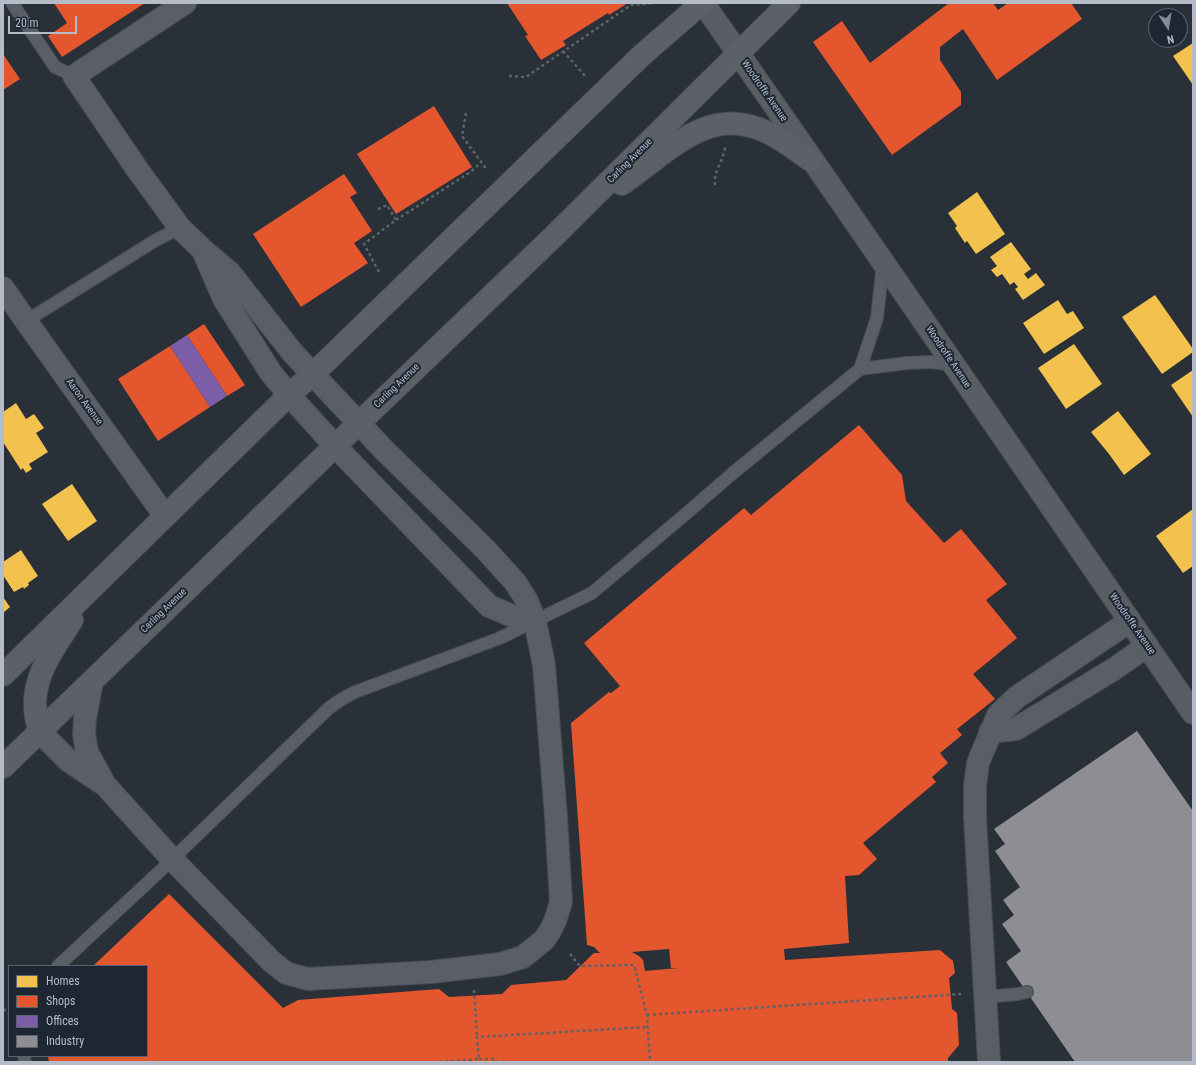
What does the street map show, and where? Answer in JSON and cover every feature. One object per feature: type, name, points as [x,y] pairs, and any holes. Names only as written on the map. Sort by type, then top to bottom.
[{"type":"main road","name":"Woodroffe Avenue","points":[[702,3],[883,261],[1193,713]]},
{"type":"main road","points":[[8,669],[91,590],[289,395],[313,374],[642,56],[702,3]]},
{"type":"main road","name":"Carling Avenue","points":[[3,767],[553,237],[789,3]]},
{"type":"main road","points":[[553,237],[682,139],[697,130],[710,126],[727,122],[751,125],[771,133],[812,161]]},
{"type":"main road","points":[[40,732],[34,706],[39,678],[44,664],[91,590]]},
{"type":"street","points":[[92,682],[85,718],[84,734],[87,752],[105,785],[172,859],[271,962],[286,973],[308,979],[431,972],[500,964],[523,956],[536,948],[550,931],[561,902],[556,817],[544,665],[535,621],[527,601],[515,582],[359,423],[292,352],[230,273],[180,228],[136,169],[74,76],[185,3]]},
{"type":"street","points":[[203,250],[224,299],[271,373],[289,395],[335,446],[489,606],[510,615],[535,621]]},
{"type":"street","name":"Aaron Avenue","points":[[3,288],[165,516]]},
{"type":"street","points":[[989,1062],[974,801],[978,762],[998,715],[1017,697],[1130,621]]},
{"type":"street","points":[[990,732],[1016,729],[1114,669],[1147,646]]},
{"type":"street","points":[[40,732],[69,761],[105,785]]},
{"type":"lane","points":[[12,3],[55,67],[74,76]]},
{"type":"lane","points":[[26,322],[156,240],[180,228]]},
{"type":"lane","points":[[860,369],[877,318],[883,261]]},
{"type":"lane","points":[[59,965],[329,708],[342,699],[355,692],[500,638],[592,593],[733,473],[860,369],[907,363],[931,362],[954,365]]},
{"type":"lane","points":[[986,997],[1026,992]]},
{"type":"path","points":[[509,76],[526,77],[631,5],[654,3]]},
{"type":"path","points":[[563,52],[584,76]]},
{"type":"path","points":[[466,113],[462,136],[486,170]]},
{"type":"path","points":[[715,185],[714,178],[725,152],[725,146]]},
{"type":"path","points":[[379,272],[364,244],[396,220],[469,173],[481,163]]},
{"type":"path","points":[[378,209],[387,205],[396,220]]},
{"type":"path","points":[[570,954],[580,966],[634,965],[647,1015],[650,1062]]},
{"type":"path","points":[[473,986],[479,1059]]},
{"type":"path","points":[[647,1015],[961,994]]},
{"type":"path","points":[[477,1037],[648,1027]]},
{"type":"path","points":[[439,1062],[479,1059],[496,1059],[496,1062]]},
{"type":"building: Homes","points":[[1193,43],[1193,85],[1173,56],[1185,48],[1188,48],[1188,46]]},
{"type":"building: Homes","points":[[977,192],[1005,234],[976,254],[967,241],[965,243],[955,228],[957,226],[948,213]]},
{"type":"building: Homes","points":[[1011,242],[1031,269],[1024,274],[1028,279],[1036,273],[1045,285],[1023,300],[1015,289],[1018,287],[1014,282],[1010,285],[1002,274],[997,277],[991,270],[997,266],[990,257]]},
{"type":"building: Homes","points":[[1155,295],[1193,349],[1193,352],[1162,374],[1122,317]]},
{"type":"building: Homes","points":[[1058,300],[1067,314],[1073,311],[1084,328],[1044,354],[1023,323]]},
{"type":"building: Homes","points":[[1074,344],[1102,384],[1066,409],[1038,368]]},
{"type":"building: Homes","points":[[1193,370],[1193,417],[1171,385]]},
{"type":"building: Homes","points":[[16,403],[26,419],[34,414],[44,428],[36,433],[48,452],[29,464],[32,469],[26,473],[23,468],[21,470],[3,442],[3,412]]},
{"type":"building: Homes","points":[[1118,411],[1151,454],[1124,475],[1091,432]]},
{"type":"building: Homes","points":[[72,484],[97,521],[68,541],[42,504]]},
{"type":"building: Homes","points":[[1193,509],[1193,566],[1183,573],[1156,536]]},
{"type":"building: Homes","points":[[21,550],[38,576],[28,583],[29,585],[24,589],[23,587],[14,592],[3,575],[3,562]]},
{"type":"building: Homes","points":[[3,597],[10,607],[3,613]]},
{"type":"building: Shops","points":[[54,3],[145,3],[62,57],[48,36],[67,23]]},
{"type":"building: Shops","points":[[507,3],[628,3],[609,15],[608,13],[563,41],[566,45],[541,60],[525,36],[528,35]]},
{"type":"building: Shops","points":[[949,3],[993,3],[998,10],[1008,3],[1071,3],[1082,19],[997,80],[963,29],[940,47],[940,60],[961,92],[961,105],[892,155],[813,42],[842,21],[870,63]]},
{"type":"building: Shops","points":[[3,54],[20,79],[3,90]]},
{"type":"building: Shops","points":[[434,106],[472,167],[396,214],[357,154]]},
{"type":"building: Shops","points":[[344,174],[357,193],[350,197],[372,231],[354,243],[368,263],[301,307],[253,234]]},
{"type":"building: Shops","points":[[204,324],[245,385],[227,396],[187,335]]},
{"type":"building: Shops","points":[[170,346],[210,407],[158,441],[118,379]]},
{"type":"building: Shops","points":[[859,425],[902,475],[906,501],[944,543],[961,529],[1007,584],[986,600],[1017,638],[973,674],[995,699],[957,729],[962,735],[940,753],[948,763],[932,777],[936,782],[863,843],[877,859],[859,875],[845,876],[849,943],[784,949],[785,960],[940,950],[953,961],[955,973],[949,978],[952,1009],[957,1013],[959,1045],[948,1058],[948,1062],[49,1062],[48,1057],[148,1057],[148,965],[94,965],[169,894],[283,1008],[298,1000],[439,989],[449,997],[502,994],[511,985],[566,980],[594,953],[600,953],[594,947],[587,945],[571,723],[609,692],[611,693],[620,686],[584,643],[744,508],[751,515]],"holes":[[[669,949],[671,968],[678,968],[645,971],[643,960],[632,952]]]},
{"type":"building: Offices","points":[[187,335],[227,396],[210,407],[170,346]]},
{"type":"building: Industry","points":[[1137,731],[1193,811],[1193,1062],[1075,1062],[1006,962],[1021,951],[1002,924],[1014,915],[1003,900],[1020,887],[995,851],[1005,844],[994,829]]}]
